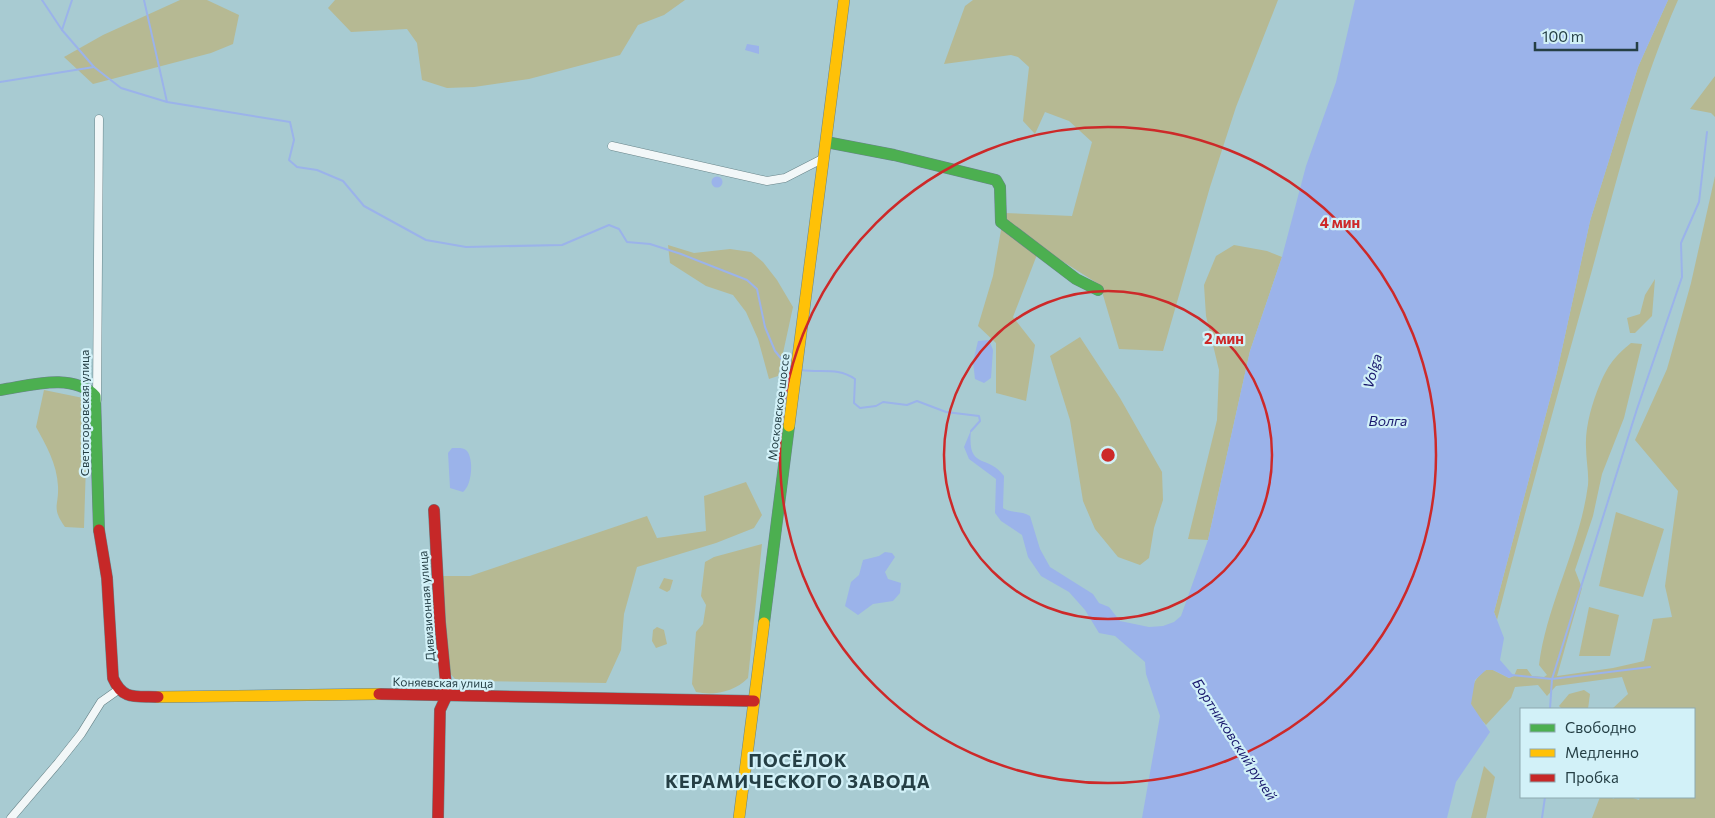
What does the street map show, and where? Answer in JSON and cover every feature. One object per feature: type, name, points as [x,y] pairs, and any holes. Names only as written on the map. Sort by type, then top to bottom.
[{"type":"street","name":"Московское шоссе","points":[[739,818],[844,0]]},
{"type":"street","name":"Светогоровская улица","points":[[99,119],[97,404],[99,532],[107,578],[113,678],[118,690]]},
{"type":"street","points":[[826,142],[894,155],[996,180],[1000,187],[1001,222],[1076,279],[1098,290]]},
{"type":"street","points":[[612,146],[767,181],[785,178],[824,158]]},
{"type":"street","points":[[0,390],[39,385],[81,384],[93,392],[97,404]]},
{"type":"street","name":"Дивизионная улица","points":[[434,510],[440,622],[447,696],[440,710],[438,818]]},
{"type":"street","points":[[11,818],[64,756],[101,702],[118,690]]},
{"type":"street","name":"Коняевская улица","points":[[118,690],[132,696],[176,698],[372,694],[754,701]]},
{"type":"green space","points":[[180,0],[207,0],[239,15],[233,44],[211,53],[93,84],[64,57],[103,35]]},
{"type":"green space","points":[[335,0],[685,0],[664,15],[638,25],[620,55],[529,79],[474,87],[447,88],[422,80],[417,43],[407,29],[351,32],[328,8]]},
{"type":"green space","points":[[973,0],[1278,0],[1236,107],[1210,187],[1163,351],[1119,349],[1100,285],[1040,247],[1013,317],[1035,345],[1026,401],[996,393],[996,343],[978,326],[993,276],[1004,213],[1072,216],[1092,142],[1069,121],[1045,112],[1035,134],[1023,121],[1029,67],[1018,57],[1011,55],[944,64],[965,6]]},
{"type":"green space","points":[[1668,0],[1678,0],[1652,66],[1630,133],[1497,620],[1494,612],[1557,372],[1590,221],[1638,67]]},
{"type":"green space","points":[[1715,76],[1715,117],[1711,113],[1690,109]]},
{"type":"green space","points":[[1715,176],[1715,818],[1592,818],[1600,798],[1633,798],[1639,800],[1640,798],[1695,798],[1695,708],[1613,708],[1628,694],[1622,677],[1556,686],[1547,696],[1538,685],[1515,687],[1511,698],[1486,725],[1477,715],[1471,704],[1472,687],[1478,677],[1486,670],[1493,670],[1509,678],[1514,676],[1517,669],[1527,669],[1532,676],[1544,677],[1547,675],[1539,665],[1549,619],[1584,508],[1588,485],[1586,439],[1590,415],[1597,391],[1606,371],[1612,361],[1631,343],[1642,344],[1624,418],[1602,474],[1593,516],[1575,570],[1582,588],[1557,676],[1613,668],[1644,661],[1653,619],[1672,617],[1665,586],[1678,491],[1635,440],[1667,369],[1691,283]]},
{"type":"green space","points":[[668,245],[694,253],[730,249],[751,252],[763,262],[777,280],[793,307],[778,376],[769,379],[758,339],[746,312],[733,295],[706,286],[670,263]]},
{"type":"green space","points":[[1234,245],[1267,251],[1282,257],[1250,351],[1208,540],[1188,539],[1217,420],[1219,370],[1206,316],[1204,285],[1216,256]]},
{"type":"green space","points":[[1655,279],[1652,316],[1635,333],[1630,333],[1627,318],[1640,314],[1645,295]]},
{"type":"green space","points":[[1080,337],[1120,398],[1162,472],[1163,500],[1154,528],[1149,558],[1140,565],[1118,557],[1095,529],[1083,501],[1070,420],[1050,356]]},
{"type":"green space","points":[[44,390],[88,399],[84,528],[65,527],[58,515],[56,470],[36,427]]},
{"type":"green space","points":[[746,482],[762,515],[754,528],[716,543],[637,567],[624,614],[621,650],[606,683],[469,681],[455,679],[448,671],[442,576],[470,576],[647,516],[657,538],[706,531],[704,496]]},
{"type":"green space","points":[[1616,512],[1664,529],[1643,597],[1599,586]]},
{"type":"green space","points":[[762,544],[748,678],[736,687],[724,692],[696,692],[692,684],[696,632],[703,624],[706,605],[701,596],[705,562],[714,557]]},
{"type":"green space","points":[[664,578],[673,580],[670,590],[667,592],[659,588]]},
{"type":"green space","points":[[1589,607],[1619,615],[1610,656],[1579,656]]},
{"type":"green space","points":[[657,627],[664,630],[667,644],[656,648],[652,641],[653,630]]},
{"type":"green space","points":[[1584,690],[1590,694],[1588,708],[1561,708],[1559,706],[1569,694]]},
{"type":"green space","points":[[1484,766],[1495,777],[1486,818],[1471,818]]},
{"type":"water","name":"Волга","points":[[1355,0],[1668,0],[1638,67],[1590,221],[1557,372],[1494,612],[1504,638],[1500,660],[1514,676],[1509,678],[1493,670],[1486,670],[1475,680],[1471,704],[1490,732],[1456,782],[1447,818],[1142,818],[1160,716],[1146,674],[1145,662],[1115,636],[1099,633],[1085,610],[1069,592],[1041,576],[1028,557],[1022,535],[1001,521],[995,513],[996,479],[969,459],[964,447],[971,430],[972,451],[975,457],[998,469],[1004,476],[1003,508],[1030,516],[1040,549],[1050,567],[1093,594],[1099,603],[1109,607],[1120,621],[1149,627],[1163,626],[1174,622],[1181,616],[1208,540],[1250,351],[1282,257],[1306,166],[1336,82]]},
{"type":"water","points":[[747,44],[759,46],[759,54],[745,50]]},
{"type":"water","points":[[717,176],[723,182],[717,188],[711,182]]},
{"type":"water","points":[[989,340],[993,350],[991,378],[984,383],[975,379],[973,362],[978,341]]},
{"type":"water","points":[[452,448],[466,450],[471,460],[470,478],[463,492],[450,488],[448,453]]},
{"type":"water","points":[[885,552],[892,553],[895,557],[885,572],[888,579],[901,583],[900,593],[893,601],[873,604],[858,615],[845,606],[851,582],[859,575],[863,560],[879,556]]},
{"type":"waterway","name":"Бортниковский ручей","points":[[42,0],[62,30],[94,67],[121,88],[167,102],[290,122],[294,140],[289,160],[297,167],[317,170],[343,181],[364,206],[426,240],[466,247],[562,245],[609,225],[619,229],[627,242],[650,244],[747,280],[757,289],[765,327],[775,351],[788,367],[792,368]]},
{"type":"waterway","points":[[62,30],[72,0]]},
{"type":"waterway","points":[[144,0],[167,102]]},
{"type":"waterway","points":[[0,82],[94,67]]},
{"type":"waterway","points":[[1550,708],[1552,679],[1637,409],[1682,277],[1681,243],[1699,202],[1707,132]]},
{"type":"waterway","name":"Бортниковский ручей","points":[[801,370],[836,372],[849,375],[855,379],[854,403],[860,408],[876,406],[883,402],[907,405],[917,401],[946,412],[979,416],[980,421],[971,431]]},
{"type":"waterway","points":[[1512,675],[1552,679],[1650,667]]},
{"type":"waterway","points":[[1542,818],[1545,798]]},
{"type":"traffic: fast","points":[[826,142],[894,155],[996,180],[1000,187],[1001,222],[1076,279],[1098,290]]},
{"type":"traffic: fast","points":[[0,390],[62,382],[75,384],[95,396],[99,530]]},
{"type":"traffic: fast","points":[[764,623],[789,426]]},
{"type":"traffic: slow","points":[[789,426],[844,0]]},
{"type":"traffic: slow","points":[[739,818],[764,623]]},
{"type":"traffic: slow","points":[[158,697],[379,694]]},
{"type":"traffic: jam","points":[[434,510],[440,622],[447,695],[440,710],[438,818]]},
{"type":"traffic: jam","points":[[99,530],[107,578],[113,678],[121,691],[126,694],[137,697],[158,697]]},
{"type":"traffic: jam","points":[[379,694],[754,701]]},
{"type":"district","name":"ПОСЁЛОК КЕРАМИЧЕСКОГО ЗАВОДА","points":[[798,770]]},
{"type":"water label","name":"Volga","points":[[1372,371]]}]
